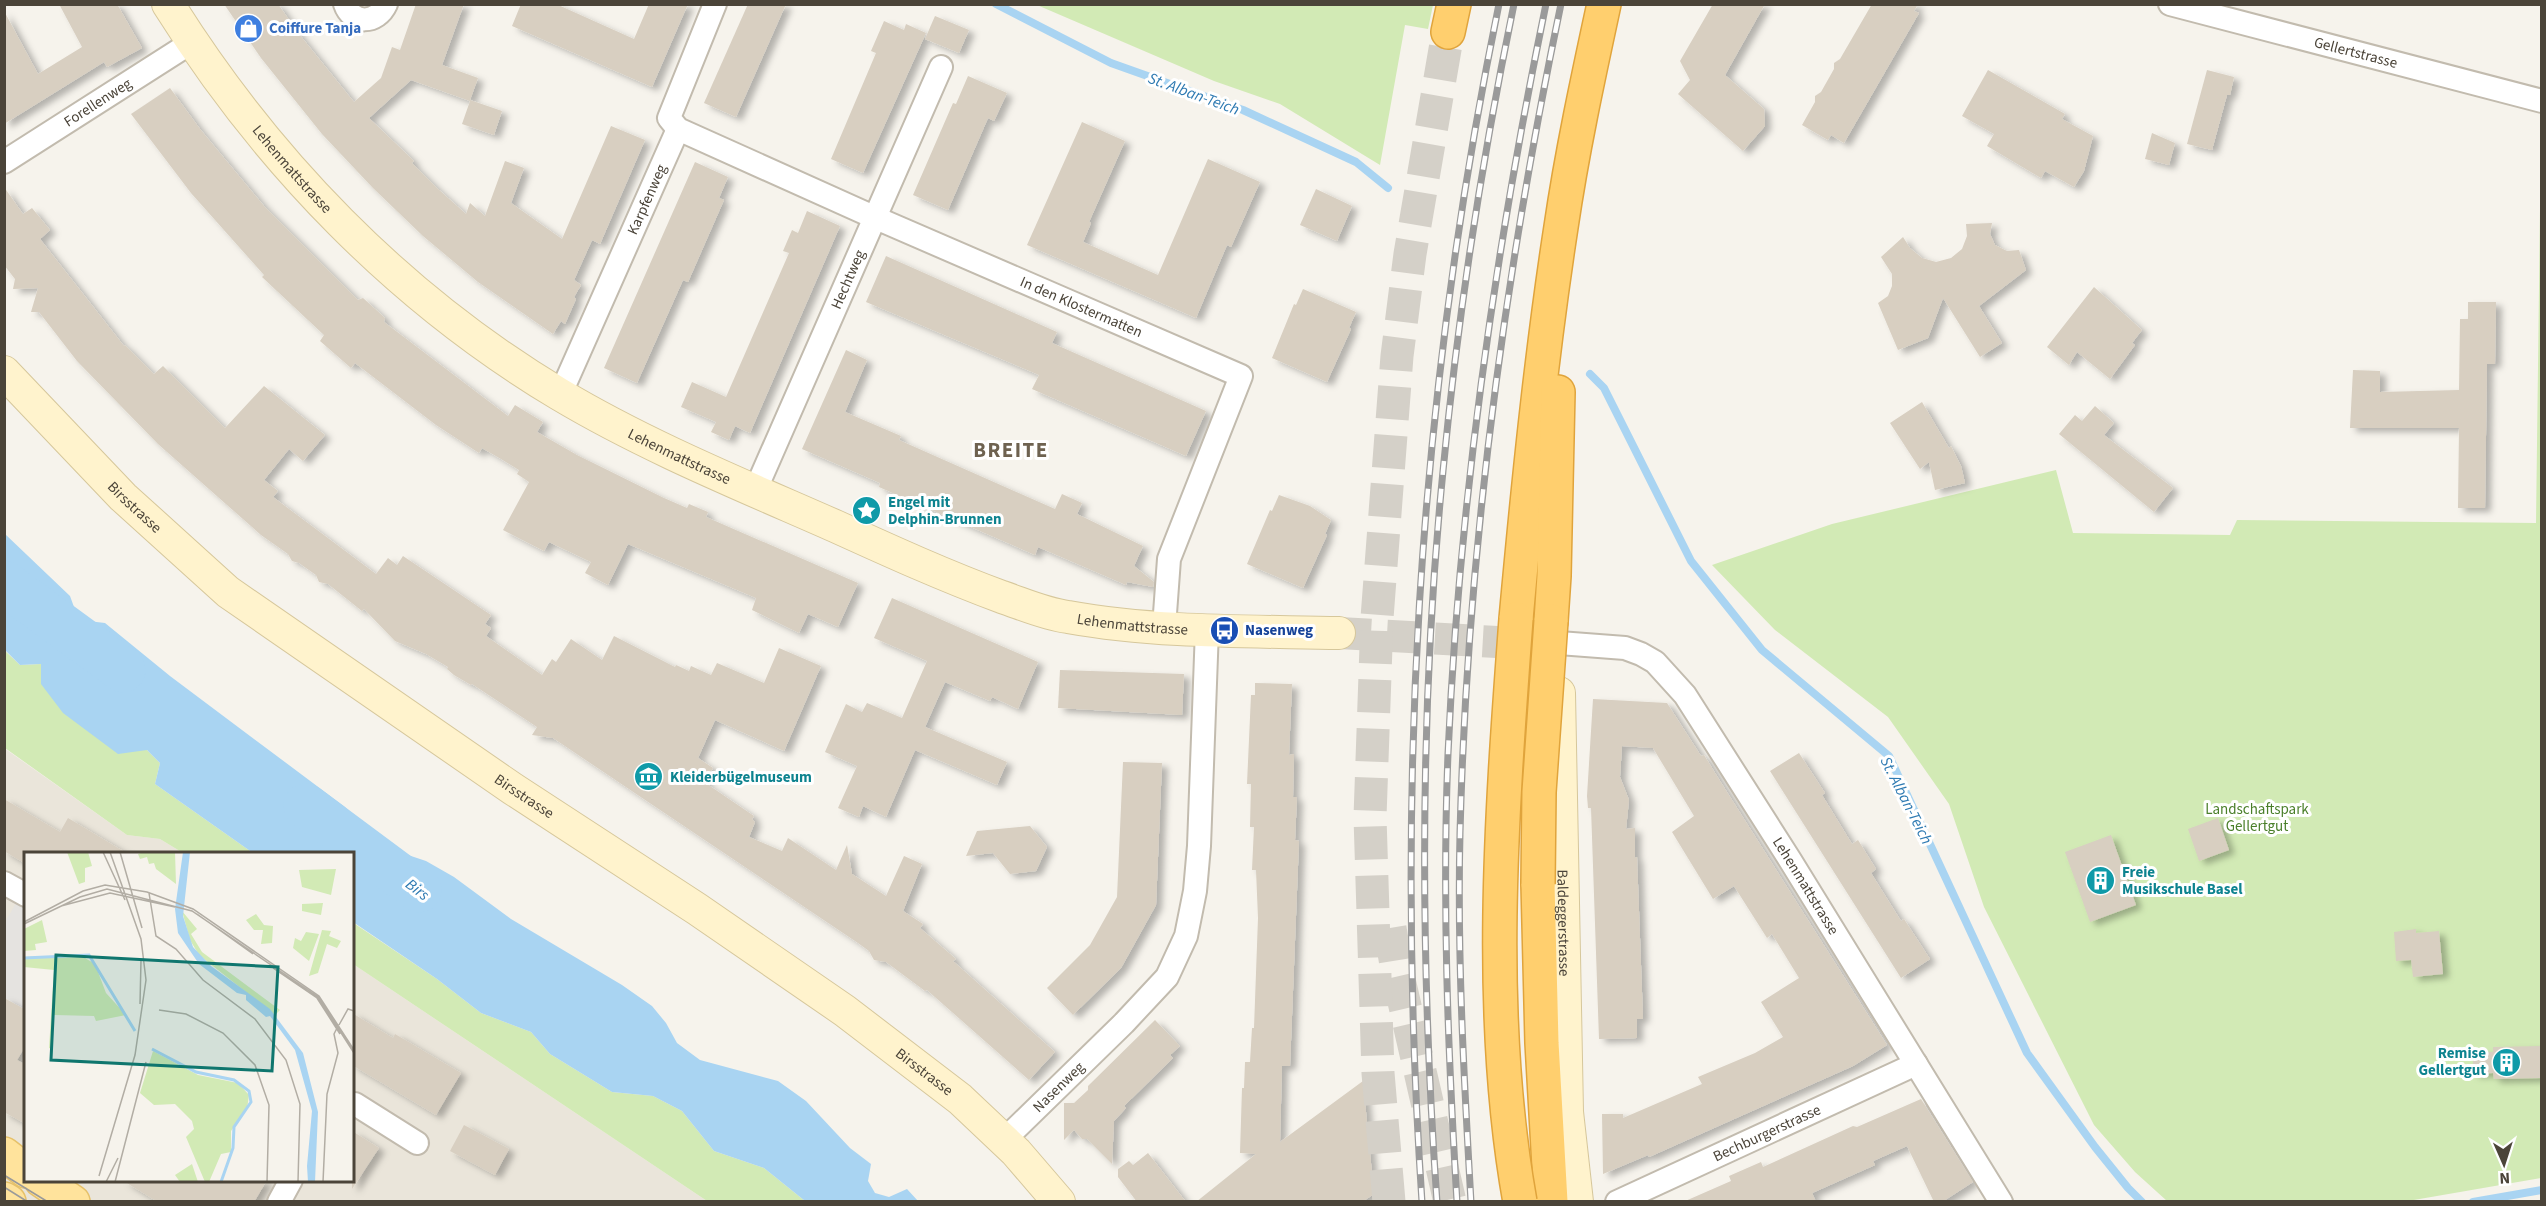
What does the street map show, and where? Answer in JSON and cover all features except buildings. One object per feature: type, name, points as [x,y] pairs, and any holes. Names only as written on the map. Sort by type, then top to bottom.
[{"type":"highway","points":[[1520,1202],[1506,1092],[1501,976],[1505,768],[1516,619],[1538,399],[1561,227],[1582,103],[1604,4]]},
{"type":"highway","points":[[1551,1202],[1542,1043],[1538,884],[1539,781],[1555,632],[1554,564],[1561,227]]},
{"type":"main road","points":[[4,1154],[24,1169]]},
{"type":"main road","points":[[43,1182],[73,1202]]},
{"type":"main road","points":[[4,1199],[9,1202]]},
{"type":"street","name":"Lehenmattstrasse","points":[[168,4],[192,42],[280,160],[345,228],[460,329],[560,395],[683,458],[755,491],[963,583],[1029,607],[1064,617],[1126,626],[1339,633]]},
{"type":"street","points":[[345,4],[350,15],[360,20],[370,20],[377,16],[386,4]]},
{"type":"street","points":[[678,129],[669,118],[715,4]]},
{"type":"street","name":"Gellertstrasse","points":[[2170,4],[2541,101]]},
{"type":"street","name":"Forellenweg","points":[[4,162],[192,42]]},
{"type":"street","name":"Hechtweg","points":[[755,491],[941,67]]},
{"type":"street","name":"In den Klostermatten","points":[[678,129],[876,218],[1240,376],[1169,559],[1164,627]]},
{"type":"street","name":"Karpfenweg","points":[[560,395],[678,129]]},
{"type":"street","name":"Birsstrasse","points":[[4,372],[123,497],[228,592],[513,789],[697,909],[835,1004],[960,1098],[1004,1140],[1059,1202]]},
{"type":"street","name":"Nasenweg","points":[[1004,1140],[1124,1023],[1167,977],[1186,936],[1195,891],[1199,846],[1207,629]]},
{"type":"street","name":"Lehenmattstrasse","points":[[1555,632],[1625,648],[1641,654],[1655,662],[1685,695],[1790,860],[2001,1202]]},
{"type":"street","name":"Baldeggerstrasse","points":[[1555,632],[1567,1112],[1576,1202]]},
{"type":"street","points":[[4,883],[24,894]]},
{"type":"street","name":"Bechburgerstrasse","points":[[1617,1202],[1916,1064]]},
{"type":"street","points":[[354,1104],[417,1143]]},
{"type":"street","points":[[279,1202],[290,1182]]},
{"type":"shaded area","points":[[4,748],[127,835],[160,839],[181,852],[24,852],[24,1182],[354,1182],[354,965],[707,1201],[5,1201]]},
{"type":"shaded area","points":[[18,900],[24,903],[24,1009],[5,998],[5,922]]},
{"type":"green space","points":[[1433,4],[1428,29],[1405,25],[1380,165],[1280,104],[1214,81],[1037,5]]},
{"type":"green space","name":"Landschaftspark Gellertgut","points":[[2541,130],[2541,1178],[2408,1201],[2167,1201],[2135,1172],[2094,1125],[1984,907],[1949,804],[1888,717],[1775,630],[1712,565],[1832,524],[2056,470],[2073,533],[2230,535],[2237,520],[2536,523]]},
{"type":"green space","points":[[4,650],[20,665],[41,664],[147,750],[160,763],[155,784],[252,852],[181,852],[160,839],[127,835],[5,748]]},
{"type":"green space","points":[[354,923],[437,979],[481,1013],[531,1032],[550,1054],[612,1092],[653,1096],[682,1111],[714,1151],[764,1168],[805,1201],[707,1201],[354,965]]},
{"type":"water","points":[[5,534],[70,596],[74,607],[55,635],[66,641],[88,621],[105,623],[170,676],[345,807],[366,828],[346,852],[252,852],[155,784],[160,763],[147,750],[118,754],[63,713],[41,684],[41,664],[20,665],[5,650]]},
{"type":"water","points":[[378,845],[426,861],[454,877],[511,919],[622,985],[652,1006],[666,1023],[677,1043],[700,1060],[778,1081],[806,1101],[850,1148],[871,1164],[868,1181],[875,1193],[889,1197],[907,1189],[918,1201],[805,1201],[764,1168],[714,1151],[682,1111],[653,1096],[612,1092],[550,1054],[531,1032],[481,1013],[437,979],[354,923],[354,866]]},
{"type":"waterway","name":"St. Alban-Teich","points":[[996,4],[1111,63],[1243,110],[1356,162],[1388,188]]},
{"type":"waterway","name":"St. Alban-Teich","points":[[1590,374],[1604,388],[1691,561],[1762,650],[1889,756],[2027,1053],[2095,1147],[2142,1202]]},
{"type":"waterway","name":"Birs","points":[[4,583],[123,670]]},
{"type":"waterway","name":"Birs","points":[[306,806],[419,890]]},
{"type":"waterway","name":"St. Alban-Teich","points":[[2473,1202],[2542,1190]]},
{"type":"tunnel","points":[[1389,1202],[1378,1073],[1370,817],[1377,618],[1397,356],[1410,254],[1448,32]]},
{"type":"tunnel","points":[[1339,633],[1497,642],[1559,643]]},
{"type":"tunnel","points":[[1390,928],[1397,971],[1450,1202]]},
{"type":"tram line","points":[[4,1175],[48,1202]]},
{"type":"tram line","points":[[4,1187],[28,1202]]},
{"type":"railway","points":[[1422,1202],[1414,1050],[1411,900],[1413,750],[1420,600],[1431,451],[1449,302],[1471,153],[1499,4]]},
{"type":"railway","points":[[1437,1202],[1431,1111],[1425,928],[1426,745],[1435,562],[1449,412],[1464,295],[1481,178],[1514,4]]},
{"type":"railway","points":[[1457,1202],[1446,922],[1446,810],[1453,660],[1470,471],[1495,283],[1546,4]]},
{"type":"railway","points":[[1471,1202],[1459,925],[1464,728],[1471,624],[1480,520],[1506,313],[1522,209],[1561,4]]},
{"type":"place","name":"Coiffure Tanja","points":[[248,28]]},
{"type":"place","name":"Engel mit Delphin-Brunnen","points":[[867,511]]},
{"type":"place","name":"Nasenweg","points":[[1224,630]]},
{"type":"place","name":"Kleiderbügelmuseum","points":[[649,777]]},
{"type":"place","name":"Freie Musikschule Basel","points":[[2101,881]]},
{"type":"place","name":"Remise Gellertgut","points":[[2507,1062]]},
{"type":"district","name":"BREITE","points":[[1011,450]]}]
